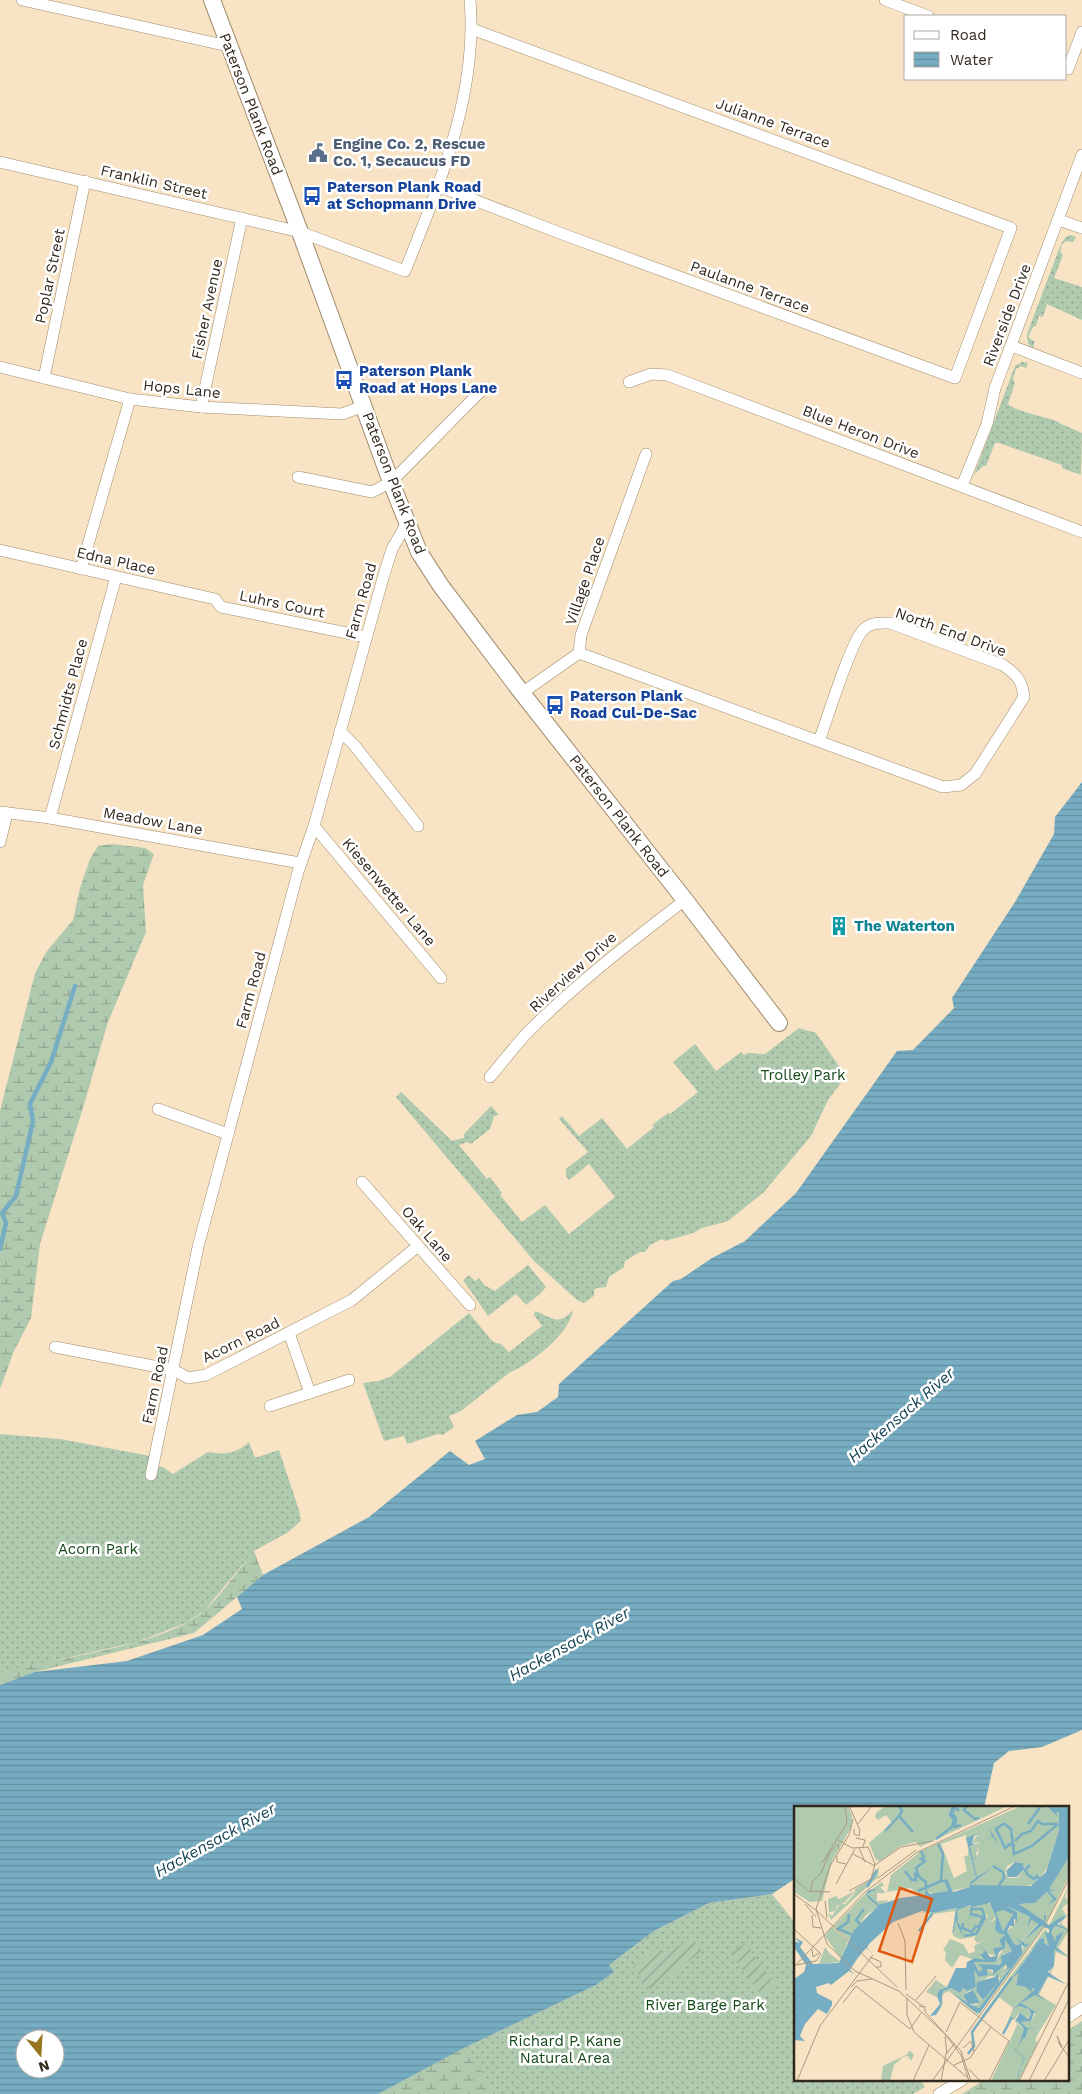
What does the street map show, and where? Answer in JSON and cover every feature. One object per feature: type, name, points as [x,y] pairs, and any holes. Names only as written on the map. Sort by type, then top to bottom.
[{"type":"street","points":[[22,0],[228,46]]},
{"type":"street","name":"Paterson Plank Road","points":[[212,0],[300,232],[391,482],[420,552],[441,586],[522,693],[685,900],[778,1023]]},
{"type":"street","points":[[438,186],[461,112],[472,29],[470,0]]},
{"type":"street","points":[[885,0],[925,15]]},
{"type":"street","name":"Julianne Terrace","points":[[472,29],[1011,228],[992,280]]},
{"type":"street","points":[[1067,68],[1082,32]]},
{"type":"street","name":"Riverside Drive","points":[[962,486],[987,424],[995,388],[1082,155]]},
{"type":"street","name":"Franklin Street","points":[[0,162],[300,232],[405,272],[438,186]]},
{"type":"street","name":"Poplar Street","points":[[44,378],[85,181]]},
{"type":"street","name":"Paulanne Terrace","points":[[438,186],[955,378],[992,280]]},
{"type":"street","name":"Fisher Avenue","points":[[201,407],[242,218]]},
{"type":"street","points":[[1059,220],[1082,228]]},
{"type":"street","points":[[1012,346],[1082,373]]},
{"type":"street","name":"Hops Lane","points":[[0,366],[130,399],[201,407],[342,414],[364,406]]},
{"type":"street","name":"Blue Heron Drive","points":[[629,382],[651,374],[667,375],[1082,532]]},
{"type":"street","points":[[298,477],[372,492],[391,482],[480,392]]},
{"type":"street","points":[[81,569],[130,399]]},
{"type":"street","name":"Village Place","points":[[579,653],[581,635],[646,454]]},
{"type":"street","name":"Farm Road","points":[[151,1475],[198,1247],[300,862],[314,826],[392,549],[408,523]]},
{"type":"street","name":"Edna Place","points":[[0,550],[215,599],[221,607]]},
{"type":"street","name":"Schmidts Place","points":[[50,818],[116,577]]},
{"type":"street","name":"Luhrs Court","points":[[221,607],[366,637]]},
{"type":"street","name":"North End Drive","points":[[579,653],[943,787],[961,785],[975,774],[1024,697],[1022,684],[1004,666],[890,623],[874,623],[864,629],[853,647],[819,741]]},
{"type":"street","points":[[522,693],[579,653]]},
{"type":"street","points":[[340,732],[355,746],[418,826]]},
{"type":"street","points":[[0,842],[4,812]]},
{"type":"street","name":"Meadow Lane","points":[[4,812],[50,818],[300,862]]},
{"type":"street","name":"Kiesenwetter Lane","points":[[314,826],[441,978]]},
{"type":"street","name":"Riverview Drive","points":[[490,1077],[527,1034],[562,1001],[616,952],[685,900]]},
{"type":"street","points":[[158,1109],[228,1134]]},
{"type":"street","name":"Oak Lane","points":[[362,1182],[470,1305]]},
{"type":"street","name":"Acorn Road","points":[[55,1347],[174,1370],[188,1378],[206,1375],[352,1300],[418,1246]]},
{"type":"street","points":[[289,1333],[310,1393]]},
{"type":"street","points":[[270,1406],[349,1380]]},
{"type":"street","points":[[1070,2016],[1082,2008]]},
{"type":"street","points":[[939,2094],[959,2082]]},
{"type":"green space","points":[[1070,235],[1076,237],[1073,242],[1066,241],[1062,244],[1060,252],[1063,255],[1054,278],[1082,287],[1082,320],[1047,304],[1043,317],[1039,316],[1036,326],[1033,327],[1028,337],[1035,342],[1033,348],[1028,344],[1027,334],[1061,244]]},
{"type":"green space","points":[[1022,362],[1028,363],[1026,368],[1021,366],[1016,369],[1013,379],[1015,383],[1008,404],[1011,407],[1059,422],[1082,433],[1081,475],[1062,468],[1062,465],[995,443],[986,466],[983,466],[974,475],[1015,366]]},
{"type":"green space","points":[[112,844],[145,848],[154,854],[143,885],[146,932],[108,1022],[40,1244],[31,1318],[14,1351],[0,1389],[0,1111],[35,973],[47,951],[73,920],[80,888],[90,859],[98,846]]},
{"type":"green space","name":"Trolley Park","points":[[799,1028],[816,1033],[846,1076],[828,1100],[811,1136],[764,1192],[728,1221],[665,1241],[662,1239],[650,1245],[645,1252],[640,1252],[625,1261],[624,1267],[609,1277],[606,1287],[594,1290],[594,1296],[584,1303],[577,1300],[534,1261],[396,1097],[401,1092],[452,1141],[464,1138],[464,1134],[491,1106],[499,1115],[494,1116],[490,1129],[471,1144],[467,1142],[459,1145],[487,1179],[490,1177],[502,1193],[500,1195],[522,1222],[545,1205],[569,1234],[615,1197],[589,1164],[569,1180],[566,1176],[566,1169],[588,1152],[559,1119],[562,1116],[579,1136],[602,1118],[627,1149],[654,1127],[652,1125],[668,1113],[670,1114],[698,1092],[673,1062],[695,1044],[716,1071],[741,1052],[744,1055],[748,1053],[765,1054]]},
{"type":"green space","points":[[528,1265],[546,1287],[526,1305],[516,1294],[488,1316],[463,1280],[469,1275],[475,1281],[479,1278],[484,1285],[495,1291]]},
{"type":"green space","points":[[573,1310],[570,1320],[557,1339],[537,1356],[509,1373],[461,1411],[449,1416],[454,1427],[443,1435],[438,1434],[407,1444],[404,1436],[384,1441],[363,1383],[390,1377],[469,1313],[493,1342],[501,1344],[509,1352],[542,1326],[534,1315],[535,1311],[550,1318],[559,1319],[568,1315]]},
{"type":"green space","name":"Acorn Park","points":[[0,1434],[60,1439],[150,1456],[149,1465],[163,1467],[173,1474],[208,1452],[230,1453],[240,1449],[249,1442],[255,1458],[279,1450],[301,1521],[287,1533],[254,1551],[205,1610],[186,1623],[137,1642],[0,1673]]},
{"type":"green space","points":[[254,1551],[263,1575],[194,1633],[35,1672],[0,1685],[0,1673],[138,1642],[165,1633],[188,1622],[213,1602]]},
{"type":"green space","name":"River Barge Park","points":[[772,1894],[794,1922],[794,2082],[921,2082],[925,2087],[913,2094],[378,2094],[464,2048],[596,1985],[614,1972],[609,1965],[654,1931],[709,1903]]},
{"type":"green space","points":[[691,1937],[702,1951],[650,1990],[633,1967],[659,1947],[666,1956]]},
{"type":"green space","points":[[745,1943],[776,1985],[762,1996],[731,1954]]},
{"type":"green space","points":[[1082,2021],[1082,2094],[962,2094],[981,2082],[1070,2082],[1070,2029]]},
{"type":"green space","points":[[464,2048],[498,2094],[378,2094]]},
{"type":"water","name":"Hackensack River","points":[[1082,782],[1082,1730],[1042,1747],[1009,1751],[994,1763],[984,1806],[794,1806],[794,1879],[772,1894],[709,1903],[654,1931],[609,1965],[614,1972],[596,1985],[464,2048],[378,2094],[0,2094],[0,1685],[35,1672],[127,1661],[203,1635],[242,1609],[237,1597],[263,1575],[369,1517],[450,1451],[469,1465],[485,1459],[475,1441],[517,1415],[537,1412],[558,1397],[559,1384],[673,1281],[681,1279],[712,1258],[745,1241],[796,1193],[897,1051],[913,1050],[954,1008],[952,998],[1015,902],[1054,834],[1055,817]]},
{"type":"waterway","points":[[0,1249],[6,1223],[2,1213],[16,1196],[33,1121],[30,1104],[51,1062],[75,986]]},
{"type":"place","name":"Engine Co. 2, Rescue Co. 1, Secaucus FD","points":[[318,153]]},
{"type":"place","name":"Paterson Plank Road at Schopmann Drive","points":[[312,196]]},
{"type":"place","name":"Paterson Plank Road at Hops Lane","points":[[344,380]]},
{"type":"place","name":"Paterson Plank Road Cul-De-Sac","points":[[555,705]]},
{"type":"place","name":"The Waterton","points":[[839,926]]},
{"type":"park label","name":"Richard P. Kane Natural Area","points":[[565,2050]]}]
